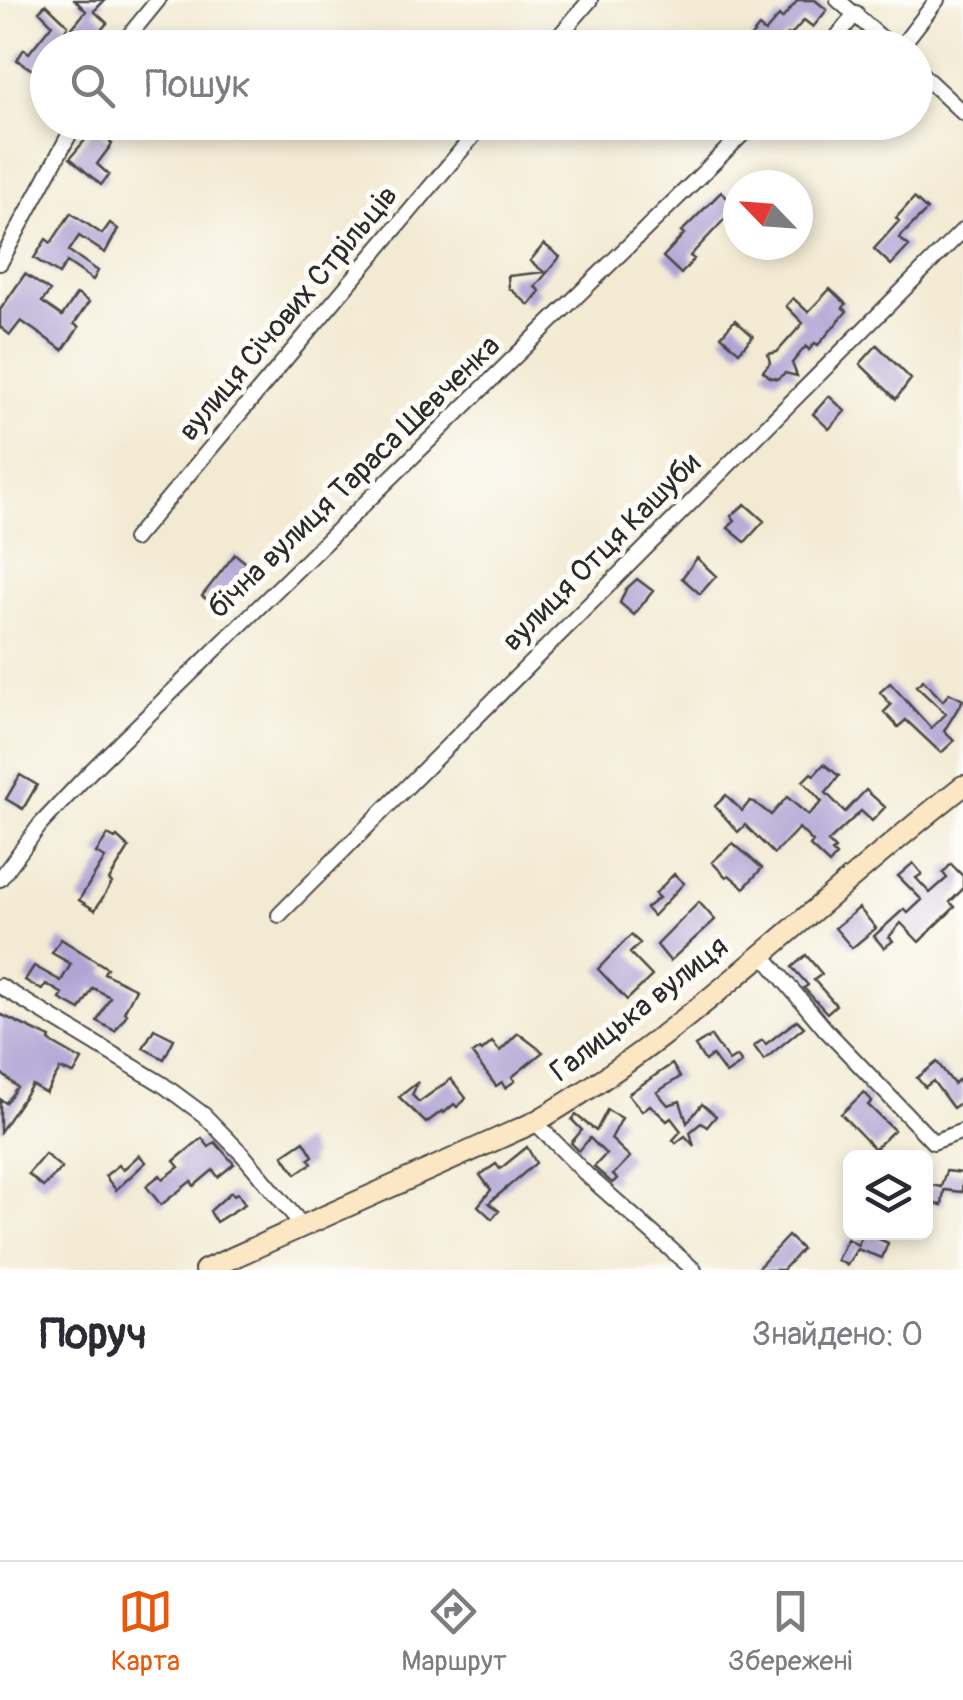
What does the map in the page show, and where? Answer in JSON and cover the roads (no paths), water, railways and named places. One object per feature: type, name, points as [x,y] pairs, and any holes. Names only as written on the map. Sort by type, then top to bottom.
[{"type":"street","points":[[134,30],[158,0]]},
{"type":"street","points":[[564,30],[590,0]]},
{"type":"street","points":[[838,0],[875,30]]},
{"type":"street","points":[[912,30],[937,0]]},
{"type":"street","points":[[843,30],[856,14]]},
{"type":"street","points":[[933,84],[963,113]]},
{"type":"street","points":[[0,263],[66,140]]},
{"type":"street","name":"вулиця Січових Стрільців","points":[[134,539],[470,140]]},
{"type":"street","name":"бічна вулиця Тараса Шевченка","points":[[0,879],[40,825],[89,772],[737,140]]},
{"type":"street","name":"вулиця Отця Кашуби","points":[[279,914],[400,798],[420,773],[963,230]]},
{"type":"street","name":"Галицька вулиця","points":[[205,1270],[536,1122],[622,1068],[963,786]]},
{"type":"street","points":[[761,953],[825,1028],[934,1142],[963,1131]]},
{"type":"street","points":[[0,986],[162,1084],[204,1115],[302,1225]]},
{"type":"street","points":[[536,1122],[586,1175],[694,1270]]}]
